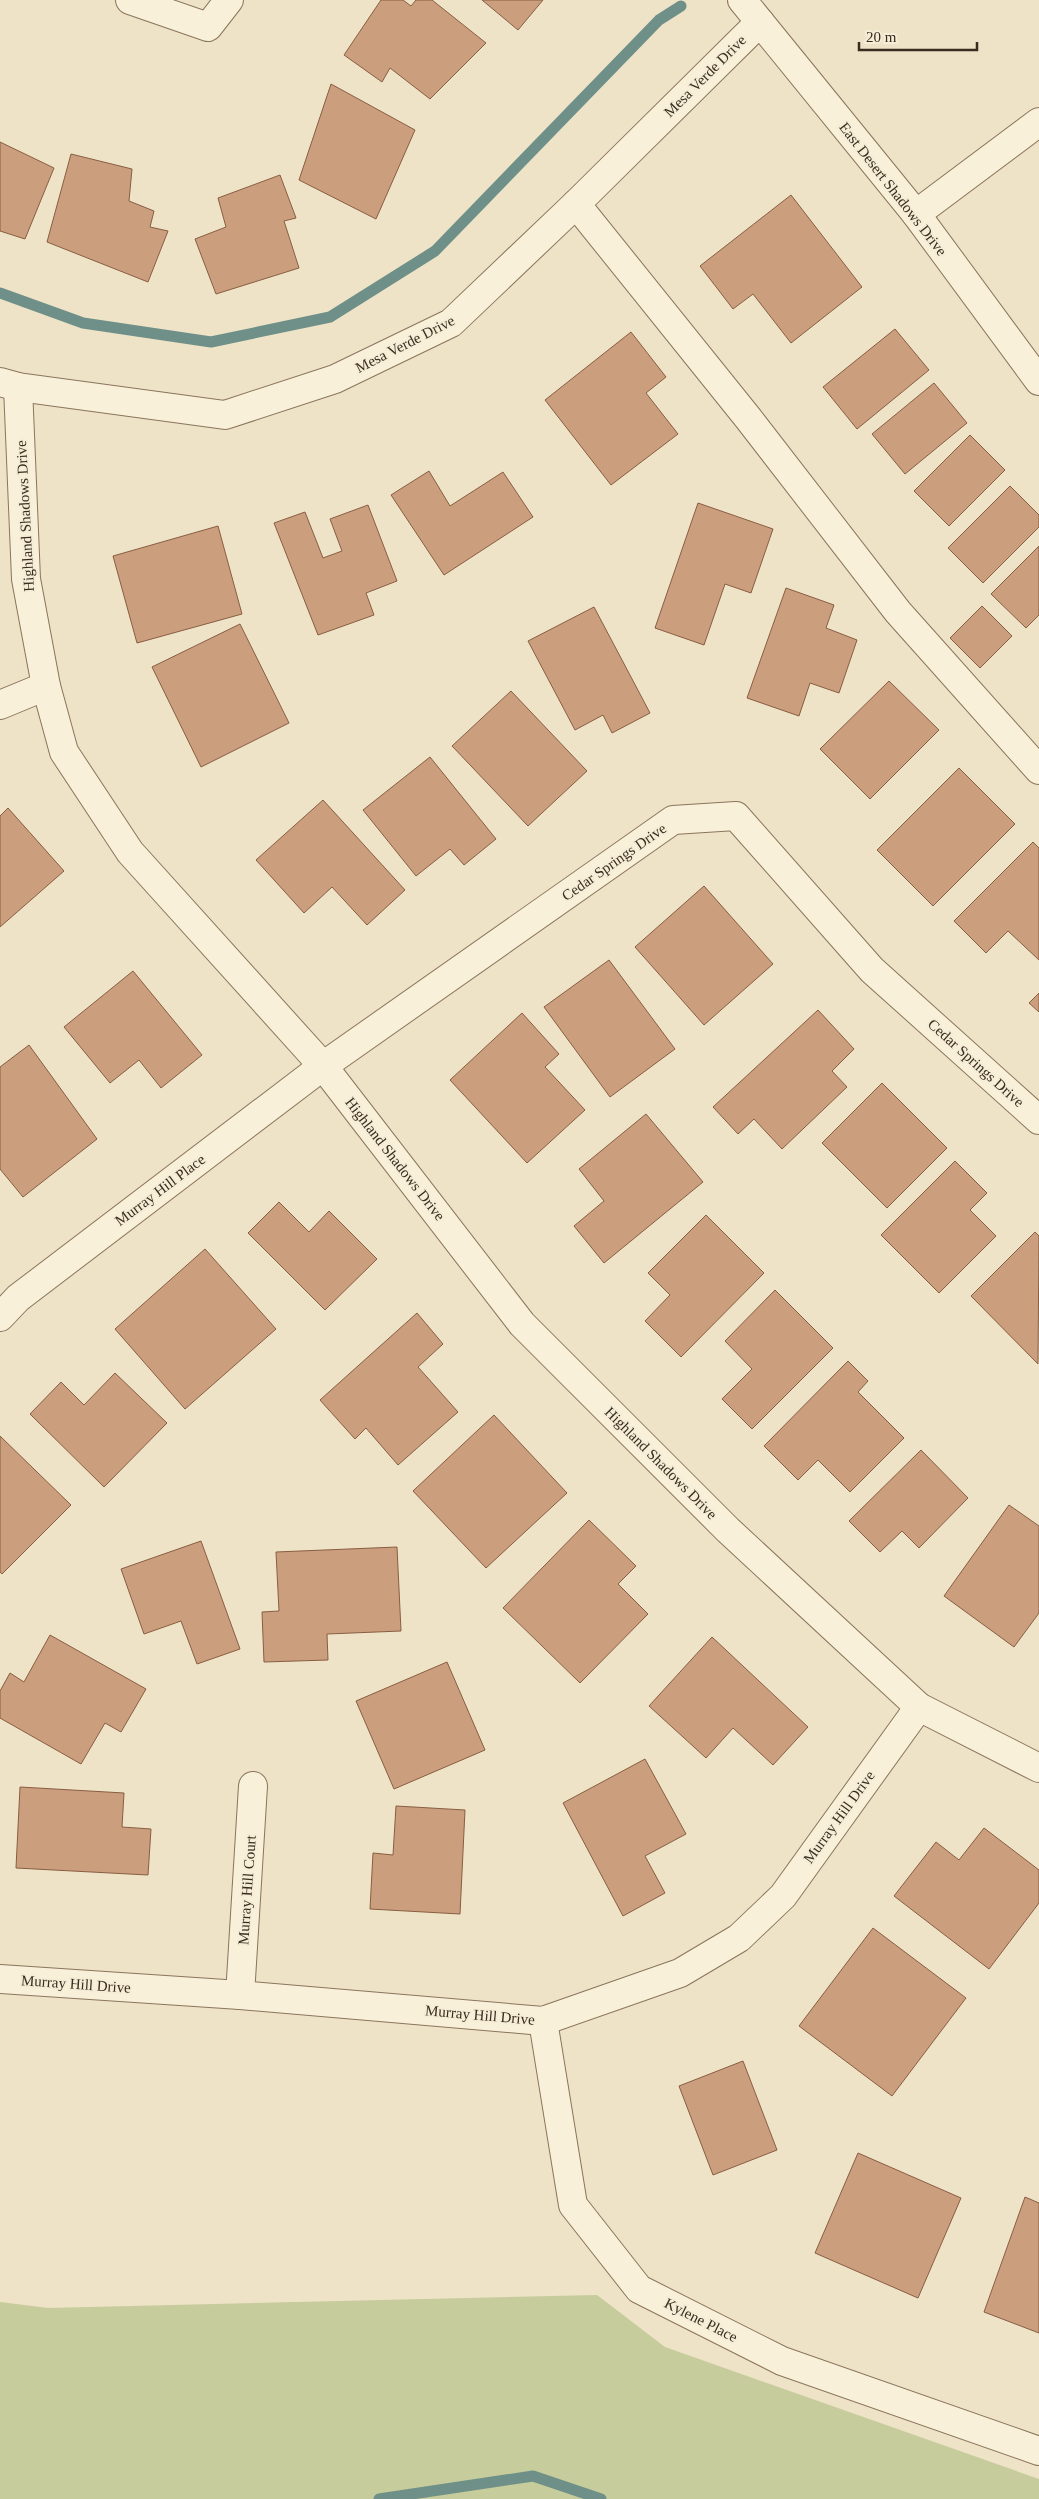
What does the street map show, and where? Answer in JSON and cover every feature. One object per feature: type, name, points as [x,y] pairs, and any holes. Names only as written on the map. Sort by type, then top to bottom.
[{"type":"street","points":[[130,0],[208,27],[230,0]]},
{"type":"street","name":"East Desert Shadows Drive","points":[[742,0],[916,214],[1039,381]]},
{"type":"street","name":"Mesa Verde Drive","points":[[9,384],[225,415],[335,379],[452,323],[576,204],[760,22]]},
{"type":"street","points":[[916,214],[1039,122]]},
{"type":"street","points":[[576,204],[744,413],[898,612],[1039,770]]},
{"type":"street","name":"Highland Shadows Drive","points":[[9,384],[26,579],[46,686],[64,752],[130,852],[323,1066],[522,1324],[728,1530],[919,1707],[1039,1768]]},
{"type":"street","points":[[0,705],[46,686]]},
{"type":"street","name":"Cedar Springs Drive","points":[[323,1066],[673,820],[736,816],[872,970],[1039,1120]]},
{"type":"street","name":"Murray Hill Place","points":[[0,1317],[18,1298],[323,1066]]},
{"type":"street","name":"Murray Hill Drive","points":[[0,1979],[240,1995],[543,2021],[680,1974],[739,1938],[783,1896],[919,1707]]},
{"type":"street","name":"Murray Hill Court","points":[[240,1995],[253,1786]]},
{"type":"street","name":"Kylene Place","points":[[543,2021],[573,2205],[639,2289],[782,2360],[1039,2451]]},
{"type":"green space","points":[[597,2295],[665,2347],[1039,2479],[1039,2499],[0,2499],[0,2302],[48,2308]]},
{"type":"building","points":[[381,0],[403,0],[411,6],[416,0],[432,0],[486,43],[430,99],[390,68],[382,82],[344,55]]},
{"type":"building","points":[[482,0],[543,0],[518,30]]},
{"type":"building","points":[[331,84],[415,130],[376,219],[299,180]]},
{"type":"building","points":[[0,142],[54,168],[25,239],[0,231]]},
{"type":"building","points":[[71,154],[132,169],[129,201],[154,211],[150,227],[168,231],[148,282],[47,242]]},
{"type":"building","points":[[280,175],[296,218],[284,221],[299,268],[216,294],[195,239],[226,227],[218,198]]},
{"type":"building","points":[[791,195],[862,287],[791,343],[753,294],[733,309],[700,266]]},
{"type":"building","points":[[895,329],[929,370],[857,429],[823,387]]},
{"type":"building","points":[[631,332],[666,377],[646,393],[678,434],[611,485],[545,400]]},
{"type":"building","points":[[934,383],[967,423],[905,474],[872,434]]},
{"type":"building","points":[[970,435],[1005,470],[949,526],[914,491]]},
{"type":"building","points":[[429,471],[450,506],[503,472],[533,517],[444,575],[391,495]]},
{"type":"building","points":[[1010,486],[1039,515],[1039,527],[983,583],[948,548]]},
{"type":"building","points":[[698,503],[773,529],[751,593],[725,584],[704,645],[655,628]]},
{"type":"building","points":[[368,505],[397,581],[366,593],[374,615],[318,635],[274,523],[305,512],[323,558],[342,551],[330,519]]},
{"type":"building","points":[[218,526],[242,614],[137,643],[113,556]]},
{"type":"building","points":[[1039,546],[1039,615],[1026,628],[991,594]]},
{"type":"building","points":[[786,588],[834,605],[826,628],[857,640],[839,693],[810,683],[799,716],[747,698]]},
{"type":"building","points":[[982,606],[1012,636],[980,668],[950,638]]},
{"type":"building","points":[[594,607],[650,713],[612,733],[603,715],[575,730],[528,641]]},
{"type":"building","points":[[240,624],[289,723],[201,767],[152,667]]},
{"type":"building","points":[[889,681],[939,730],[870,799],[820,749]]},
{"type":"building","points":[[511,691],[587,771],[528,826],[452,746]]},
{"type":"building","points":[[430,757],[496,839],[464,865],[450,849],[416,876],[363,810]]},
{"type":"building","points":[[959,768],[1015,824],[933,906],[877,850]]},
{"type":"building","points":[[323,800],[405,890],[367,925],[332,887],[304,913],[256,860]]},
{"type":"building","points":[[8,808],[64,871],[0,927],[0,816]]},
{"type":"building","points":[[1033,842],[1039,848],[1039,960],[1008,931],[986,953],[954,921]]},
{"type":"building","points":[[704,886],[773,964],[704,1025],[635,947]]},
{"type":"building","points":[[609,960],[675,1049],[610,1097],[544,1007]]},
{"type":"building","points":[[133,971],[202,1055],[161,1088],[139,1060],[110,1083],[64,1027]]},
{"type":"building","points":[[1039,993],[1039,1012],[1029,1003]]},
{"type":"building","points":[[818,1010],[854,1049],[832,1071],[847,1087],[782,1149],[754,1119],[738,1134],[713,1107]]},
{"type":"building","points":[[522,1013],[559,1054],[545,1067],[585,1110],[527,1163],[450,1080]]},
{"type":"building","points":[[29,1045],[97,1139],[23,1197],[0,1169],[0,1067]]},
{"type":"building","points":[[882,1083],[947,1148],[887,1208],[822,1143]]},
{"type":"building","points":[[646,1114],[703,1182],[604,1263],[574,1226],[604,1201],[579,1169]]},
{"type":"building","points":[[955,1161],[987,1193],[970,1210],[996,1236],[939,1293],[881,1235]]},
{"type":"building","points":[[279,1202],[309,1232],[329,1211],[377,1259],[325,1310],[248,1233]]},
{"type":"building","points":[[706,1215],[764,1273],[681,1357],[645,1321],[670,1295],[648,1273]]},
{"type":"building","points":[[1035,1232],[1039,1236],[1038,1364],[971,1296]]},
{"type":"building","points":[[205,1249],[276,1329],[185,1409],[115,1329]]},
{"type":"building","points":[[775,1290],[833,1348],[752,1429],[722,1399],[752,1369],[725,1341]]},
{"type":"building","points":[[417,1313],[443,1344],[418,1367],[458,1412],[398,1465],[366,1428],[355,1439],[320,1400]]},
{"type":"building","points":[[848,1361],[868,1381],[858,1392],[904,1438],[850,1492],[818,1460],[798,1480],[764,1446]]},
{"type":"building","points":[[115,1373],[167,1423],[104,1487],[30,1414],[61,1382],[84,1405]]},
{"type":"building","points":[[494,1415],[567,1493],[486,1568],[413,1491]]},
{"type":"building","points":[[0,1436],[71,1505],[2,1574],[0,1572]]},
{"type":"building","points":[[921,1450],[968,1498],[919,1548],[902,1531],[880,1552],[849,1521]]},
{"type":"building","points":[[1009,1505],[1039,1526],[1039,1613],[1014,1647],[944,1596]]},
{"type":"building","points":[[589,1520],[636,1566],[618,1584],[648,1614],[580,1683],[503,1608]]},
{"type":"building","points":[[201,1541],[240,1649],[197,1664],[181,1621],[144,1634],[121,1569]]},
{"type":"building","points":[[397,1547],[401,1631],[327,1634],[328,1660],[264,1662],[262,1612],[279,1611],[276,1552]]},
{"type":"building","points":[[50,1635],[146,1689],[121,1732],[105,1723],[81,1764],[0,1718],[0,1691],[10,1673],[24,1682]]},
{"type":"building","points":[[712,1637],[808,1727],[773,1765],[733,1728],[706,1758],[649,1706]]},
{"type":"building","points":[[447,1662],[485,1750],[394,1789],[356,1701]]},
{"type":"building","points":[[645,1759],[686,1834],[645,1856],[665,1893],[623,1916],[563,1803]]},
{"type":"building","points":[[20,1787],[124,1793],[122,1827],[151,1829],[148,1875],[16,1868]]},
{"type":"building","points":[[396,1806],[465,1810],[460,1914],[370,1909],[373,1853],[393,1855]]},
{"type":"building","points":[[984,1828],[1039,1870],[1039,1903],[989,1969],[894,1896],[936,1842],[959,1860]]},
{"type":"building","points":[[873,1928],[966,1998],[892,2096],[799,2026]]},
{"type":"building","points":[[743,2061],[777,2150],[713,2175],[679,2086]]},
{"type":"building","points":[[858,2153],[961,2198],[918,2298],[815,2253]]},
{"type":"building","points":[[1025,2197],[1039,2203],[1039,2333],[984,2312]]},
{"type":"waterway","points":[[0,293],[83,323],[211,342],[330,317],[435,251],[659,20],[681,6]]},
{"type":"waterway","points":[[379,2499],[533,2476],[601,2499]]}]
